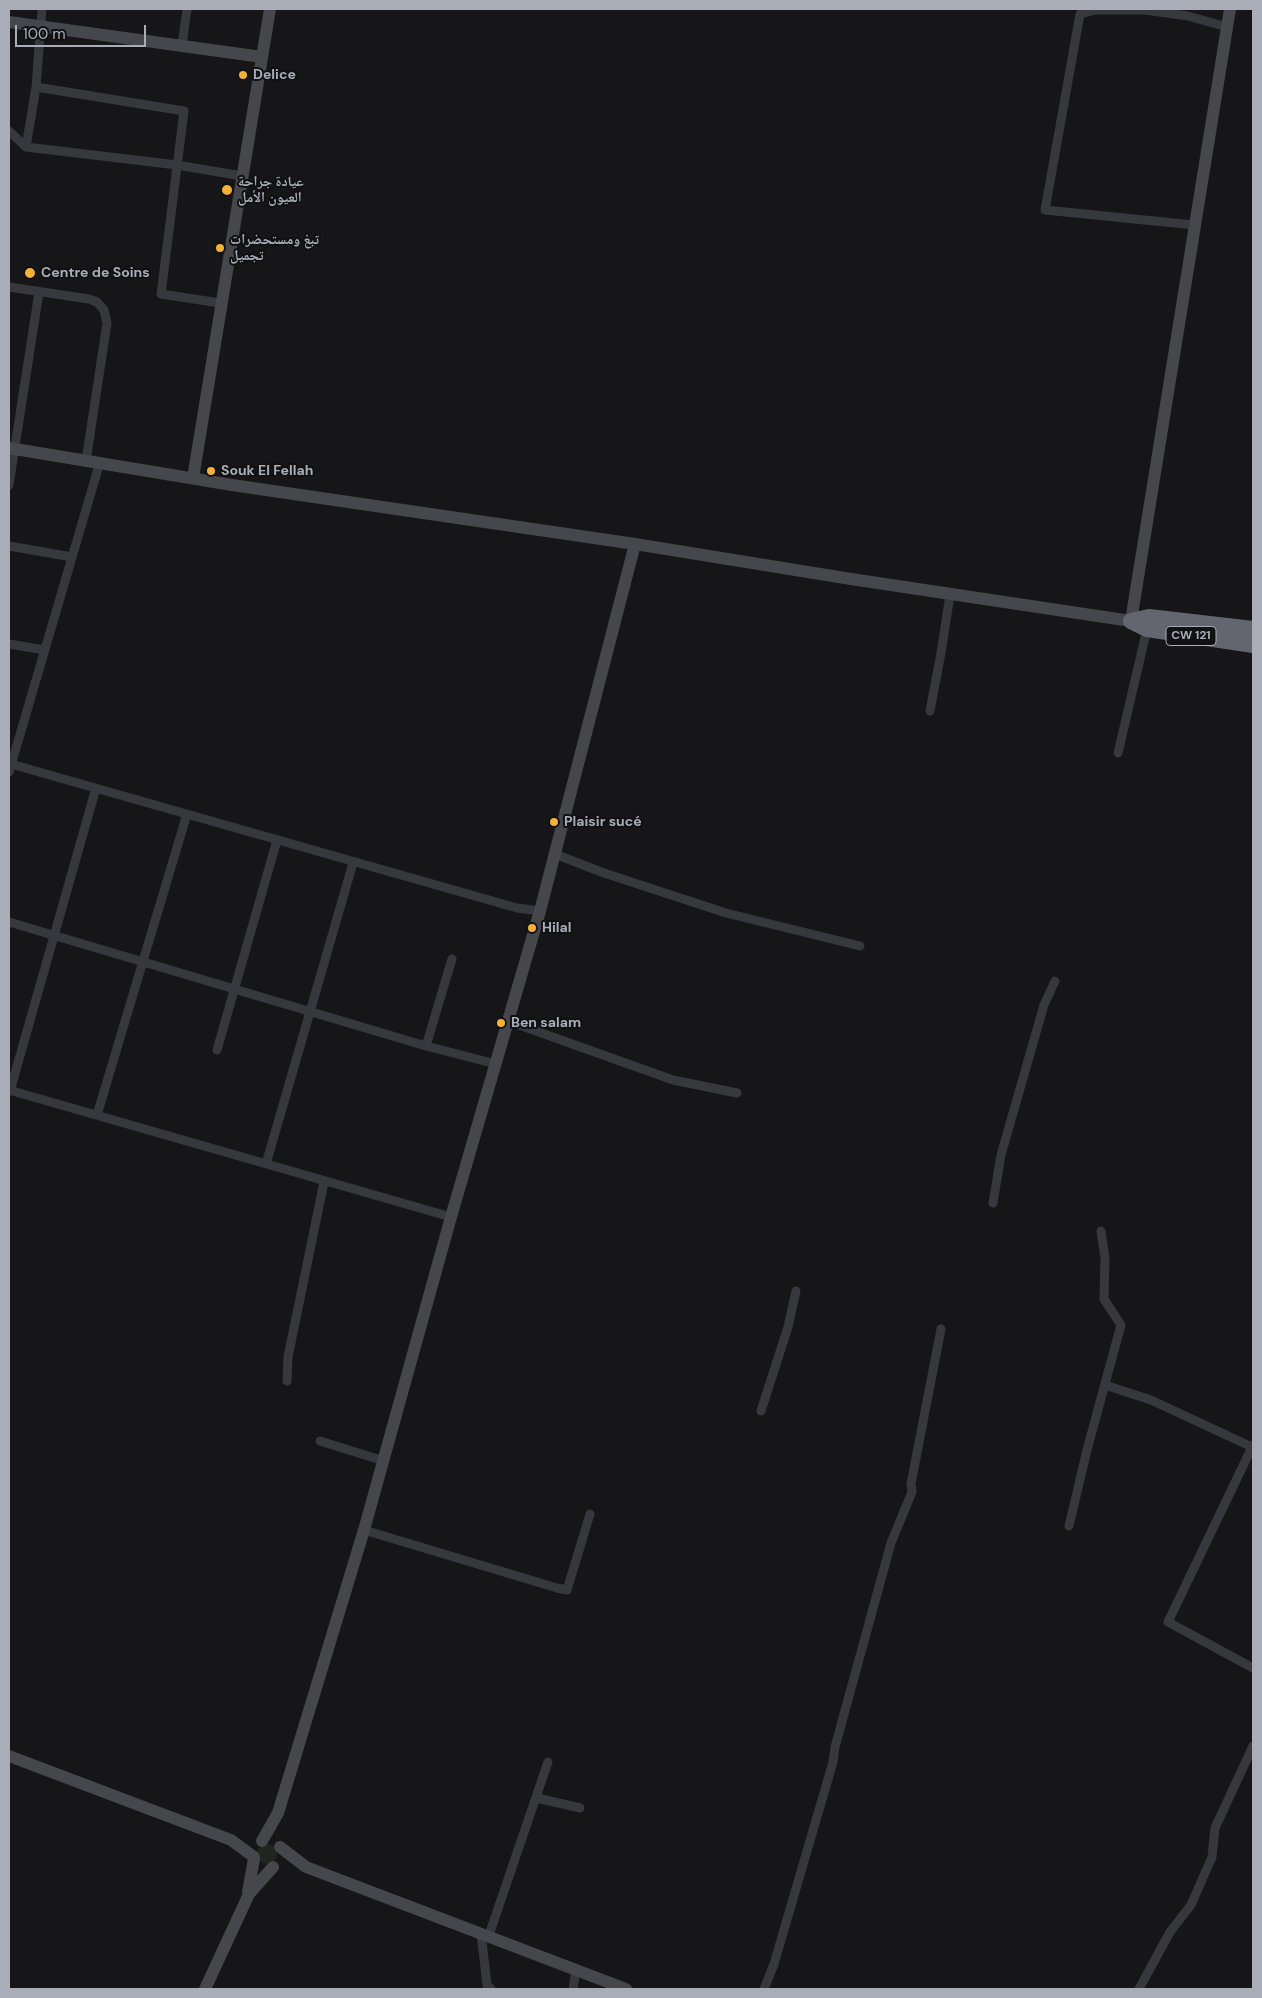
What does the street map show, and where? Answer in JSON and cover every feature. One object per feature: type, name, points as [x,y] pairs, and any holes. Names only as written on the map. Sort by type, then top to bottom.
[{"type":"highway","points":[[1131,621],[1150,617],[1253,629]]},
{"type":"highway","name":"CW 121","points":[[1131,621],[1147,629],[1253,644]]},
{"type":"main road","points":[[193,478],[220,303],[270,9]]},
{"type":"main road","points":[[1131,621],[1230,9]]},
{"type":"main road","points":[[9,22],[262,57]]},
{"type":"main road","name":"CW 121","points":[[12,448],[193,478],[1131,621]]},
{"type":"main road","points":[[205,1989],[245,1902],[254,1888],[281,1860],[276,1831],[278,1813],[364,1530],[451,1217],[540,911],[635,544]]},
{"type":"main road","points":[[9,1756],[231,1840],[254,1858],[262,1867],[306,1867]]},
{"type":"main road","points":[[245,1902],[255,1848],[262,1841],[278,1813]]},
{"type":"main road","points":[[231,1840],[272,1840],[306,1867],[626,1989]]},
{"type":"street","points":[[26,147],[36,87],[42,9]]},
{"type":"street","points":[[182,45],[187,9]]},
{"type":"street","points":[[1194,225],[1045,210],[1081,12],[1096,10],[1145,10],[1188,16],[1227,27]]},
{"type":"street","points":[[36,87],[184,111],[161,294],[220,303]]},
{"type":"street","points":[[9,131],[26,147],[177,165],[242,176]]},
{"type":"street","points":[[9,287],[89,299],[101,305],[106,316],[107,322],[86,461]]},
{"type":"street","points":[[9,485],[12,448],[39,292]]},
{"type":"street","points":[[100,462],[45,650],[13,745],[10,768],[96,788],[517,908],[540,911]]},
{"type":"street","points":[[9,546],[72,557]]},
{"type":"street","points":[[930,711],[942,653],[950,594]]},
{"type":"street","points":[[1118,753],[1147,629]]},
{"type":"street","points":[[9,644],[45,650]]},
{"type":"street","points":[[96,788],[9,1090],[451,1217]]},
{"type":"street","points":[[97,1115],[145,961],[187,814]]},
{"type":"street","points":[[217,1050],[233,988],[277,840]]},
{"type":"street","points":[[555,854],[601,872],[726,913],[860,946]]},
{"type":"street","points":[[266,1164],[353,862]]},
{"type":"street","points":[[9,922],[426,1046],[496,1064]]},
{"type":"street","points":[[426,1046],[452,959]]},
{"type":"street","points":[[993,1203],[1002,1155],[1012,1117],[1044,1005],[1055,981]]},
{"type":"street","points":[[508,1021],[673,1080],[736,1093]]},
{"type":"street","points":[[286,1381],[288,1358],[324,1182]]},
{"type":"street","points":[[1069,1526],[1121,1325],[1104,1299],[1105,1258],[1101,1231]]},
{"type":"street","points":[[762,1412],[788,1327],[796,1291]]},
{"type":"street","points":[[764,1989],[774,1964],[833,1762],[835,1747],[891,1543],[912,1492],[911,1484],[941,1329]]},
{"type":"street","points":[[1105,1385],[1151,1400],[1253,1446],[1168,1622],[1253,1668]]},
{"type":"street","points":[[320,1441],[384,1460]]},
{"type":"street","points":[[364,1530],[567,1590],[590,1514]]},
{"type":"street","points":[[1139,1989],[1170,1932],[1191,1906],[1212,1857],[1216,1828],[1253,1746]]},
{"type":"street","points":[[491,1989],[486,1985],[485,1934],[537,1798],[548,1762]]},
{"type":"street","points":[[537,1798],[580,1808]]},
{"type":"street","points":[[573,1989],[576,1970]]},
{"type":"shaded area","points":[[263,1844],[271,1844],[277,1850],[277,1858],[271,1864],[263,1864],[257,1858],[257,1850]]},
{"type":"place","name":"Delice","points":[[243,75]]},
{"type":"place","name":"عيادة جراحة العيون الأمل","points":[[227,190]]},
{"type":"place","name":"تبغ ومستحضرات تجميل","points":[[220,248]]},
{"type":"place","name":"Centre de Soins","points":[[30,273]]},
{"type":"place","name":"Souk El Fellah","points":[[211,471]]},
{"type":"place","name":"Plaisir sucé","points":[[554,822]]},
{"type":"place","name":"Hilal","points":[[532,928]]},
{"type":"place","name":"Ben salam","points":[[501,1023]]}]
